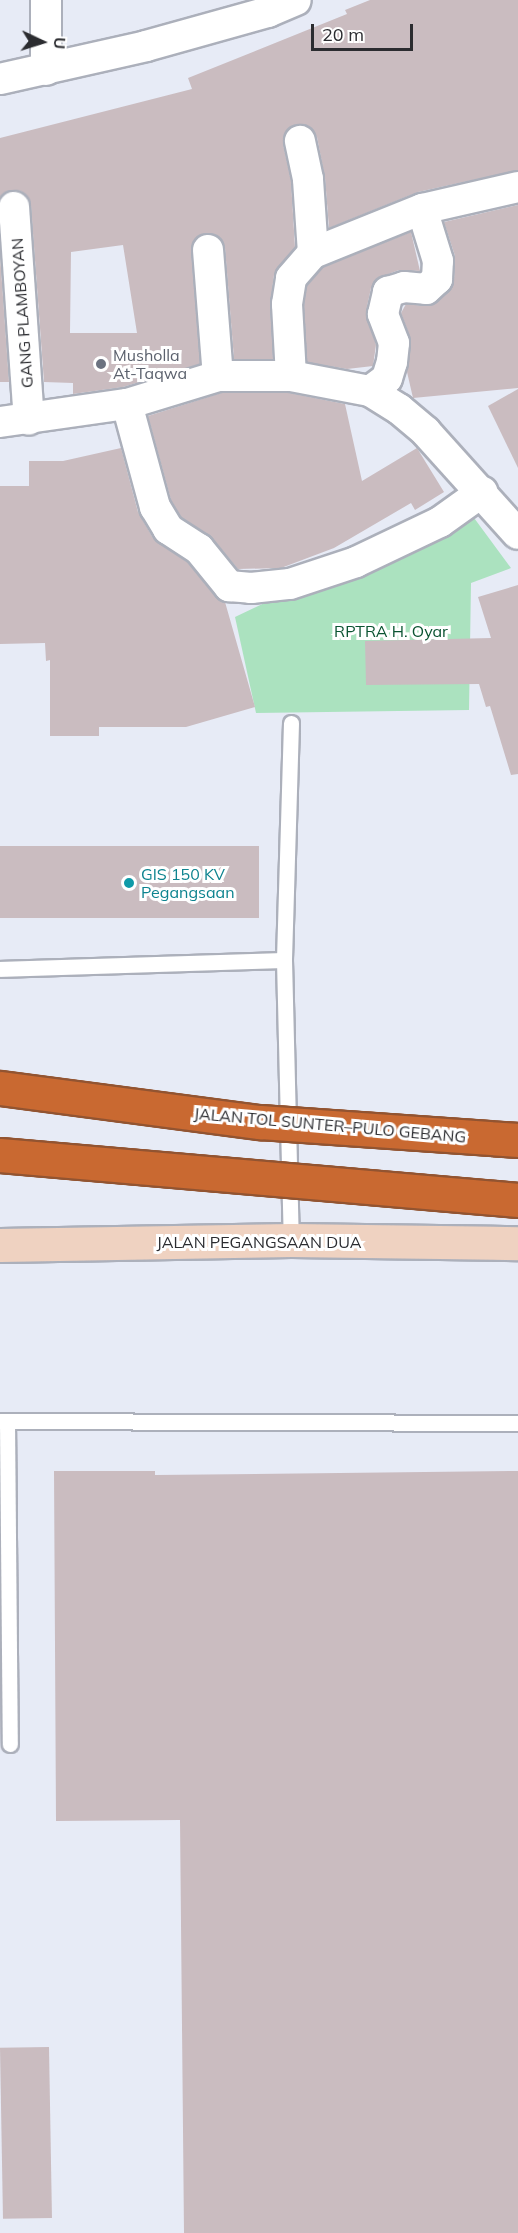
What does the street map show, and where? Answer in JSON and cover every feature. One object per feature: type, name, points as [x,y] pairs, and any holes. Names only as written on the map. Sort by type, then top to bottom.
[{"type":"highway","name":"JALAN TOL SUNTER–PULO GEBANG","points":[[0,1089],[260,1122],[518,1140]]},
{"type":"highway","points":[[0,1155],[518,1200]]},
{"type":"main road","name":"JALAN PEGANGSAAN DUA","points":[[0,1245],[291,1240],[518,1243]]},
{"type":"street","points":[[46,0],[46,70]]},
{"type":"street","points":[[0,79],[46,70],[296,0]]},
{"type":"street","points":[[300,141],[308,179],[313,253]]},
{"type":"street","points":[[291,376],[287,304],[291,278],[313,253],[422,209],[518,187]]},
{"type":"street","name":"GANG PLAMBOYAN","points":[[14,207],[29,419]]},
{"type":"street","points":[[370,392],[387,378],[392,362],[394,343],[383,314],[388,292],[404,287],[426,289],[437,279],[438,261],[422,209]]},
{"type":"street","points":[[208,250],[218,376]]},
{"type":"street","points":[[0,422],[127,404],[218,376],[291,376],[370,392],[399,409],[426,432],[518,534]]},
{"type":"street","points":[[127,404],[155,507],[168,529],[199,549],[229,586],[251,588],[290,584],[356,562],[440,522],[482,492]]},
{"type":"lane","points":[[291,723],[284,960],[291,1240]]},
{"type":"lane","points":[[0,969],[284,960]]},
{"type":"lane","points":[[10,1744],[3,1421],[518,1423]]},
{"type":"green space","name":"RPTRA H. Oyar","points":[[466,507],[511,568],[471,583],[469,710],[256,713],[235,617]]},
{"type":"building","points":[[370,0],[518,0],[518,170],[418,192],[329,228],[325,178],[317,137],[306,125],[296,124],[284,135],[283,144],[291,181],[295,247],[274,275],[270,305],[273,359],[234,359],[225,248],[216,235],[206,233],[193,242],[191,251],[200,364],[123,387],[73,394],[73,383],[44,382],[31,206],[21,191],[12,190],[0,198],[0,138],[192,89],[188,78],[347,14],[345,10]],"holes":[[[123,245],[137,333],[70,333],[71,252]]]},
{"type":"building","points":[[518,205],[518,388],[413,398],[407,372],[410,337],[401,313],[406,304],[425,306],[437,302],[454,281],[455,256],[444,222]]},
{"type":"building","points":[[411,232],[420,271],[399,270],[383,276],[371,288],[366,311],[376,345],[373,366],[347,369],[307,362],[304,305],[307,286],[323,267]]},
{"type":"building","points":[[0,254],[9,382],[0,382]]},
{"type":"building","points":[[518,389],[518,468],[488,406]]},
{"type":"building","points":[[221,393],[289,393],[345,404],[362,481],[417,448],[444,492],[415,510],[411,503],[334,548],[281,568],[238,569],[212,538],[181,517],[171,500],[148,416]]},
{"type":"building","points":[[121,448],[138,512],[153,538],[187,562],[225,602],[255,707],[186,727],[99,727],[99,736],[50,736],[50,660],[46,661],[45,643],[0,644],[0,486],[29,486],[29,461],[63,461]]},
{"type":"building","points":[[518,585],[518,774],[511,775],[490,706],[486,707],[479,684],[366,685],[365,641],[491,638],[478,597]]},
{"type":"building","name":"GIS 150 KV Pegangsaan","points":[[0,846],[259,846],[259,918],[0,918]]},
{"type":"building","points":[[54,1471],[155,1471],[155,1475],[518,1471],[518,2233],[184,2233],[180,1820],[56,1821]]},
{"type":"building","points":[[49,2047],[52,2218],[3,2219],[0,2048]]},
{"type":"place","name":"Musholla At-Taqwa","points":[[101,364]]},
{"type":"place","name":"GIS 150 KV Pegangsaan","points":[[129,883]]}]
